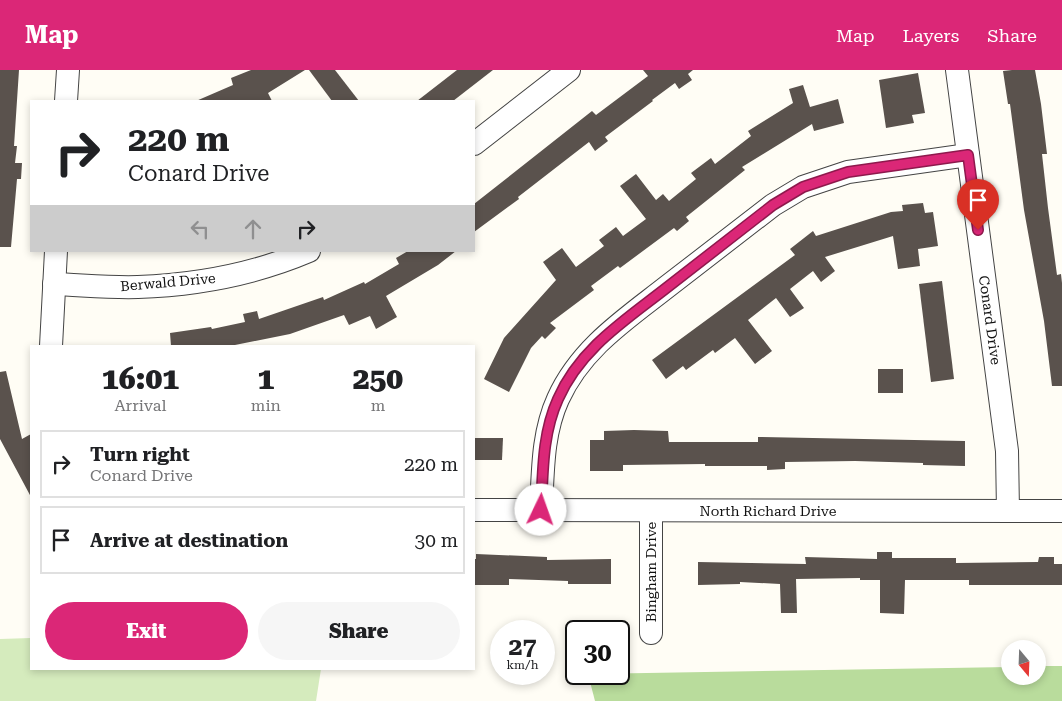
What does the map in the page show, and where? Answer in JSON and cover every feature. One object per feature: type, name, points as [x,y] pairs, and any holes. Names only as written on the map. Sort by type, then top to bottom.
[{"type":"street","points":[[66,100],[68,70]]},
{"type":"street","points":[[475,143],[569,70]]},
{"type":"street","name":"Conard Drive","points":[[957,70],[1007,451],[1008,511]]},
{"type":"street","points":[[541,510],[544,448],[548,428],[558,399],[575,369],[604,336],[773,205],[803,187],[848,172],[968,155]]},
{"type":"street","points":[[51,345],[56,252]]},
{"type":"street","name":"Berwald Drive","points":[[54,284],[137,287],[188,283],[260,268],[305,252]]},
{"type":"street","name":"North Richard Drive","points":[[475,510],[1062,511]]},
{"type":"street","name":"Bingham Drive","points":[[651,511],[651,633]]},
{"type":"green space","points":[[30,638],[30,670],[321,670],[316,701],[0,701],[0,639]]},
{"type":"green space","points":[[1046,666],[1062,666],[1062,701],[595,701],[591,685],[630,685],[630,673],[1001,667],[1001,685],[1046,685]]},
{"type":"building","points":[[0,70],[19,70],[14,146],[17,146],[15,163],[22,163],[21,179],[17,179],[11,247],[0,247]]},
{"type":"building","points":[[251,70],[305,70],[268,93],[272,100],[198,100],[233,85],[231,78]]},
{"type":"building","points":[[309,70],[335,70],[358,100],[331,100]]},
{"type":"building","points":[[457,70],[493,70],[454,100],[418,100]]},
{"type":"building","points":[[643,70],[693,70],[688,74],[692,80],[679,89],[675,83],[605,137],[608,141],[595,151],[589,142],[518,197],[519,199],[475,231],[475,203],[592,111],[596,115],[648,76]]},
{"type":"building","points":[[1035,70],[1041,104],[1047,154],[1042,154],[1048,208],[1057,275],[1061,274],[1062,283],[1062,386],[1052,386],[1044,321],[1024,210],[1010,104],[1008,104],[1003,71]]},
{"type":"building","points":[[918,73],[925,113],[912,115],[914,123],[886,128],[879,80]]},
{"type":"building","points":[[803,85],[810,107],[838,99],[844,123],[814,131],[812,124],[742,167],[745,170],[686,217],[689,221],[677,231],[674,228],[620,268],[618,266],[591,286],[594,290],[550,323],[556,328],[545,339],[542,336],[531,348],[509,392],[484,379],[504,338],[556,280],[543,262],[562,248],[576,267],[604,246],[599,240],[616,227],[623,236],[646,219],[620,186],[636,174],[656,200],[663,194],[669,201],[696,179],[691,173],[711,158],[715,164],[751,136],[748,131],[793,103],[789,89]]},
{"type":"building","points":[[923,203],[925,213],[933,212],[938,246],[918,249],[920,266],[898,269],[893,236],[825,257],[835,271],[821,282],[813,271],[790,289],[804,308],[790,317],[776,298],[748,320],[772,351],[755,364],[735,338],[715,353],[713,350],[686,370],[683,366],[666,379],[652,360],[795,255],[790,249],[813,231],[816,236],[891,212],[903,211],[902,205]]},
{"type":"building","points":[[406,252],[455,252],[438,265],[386,296],[397,317],[376,329],[370,316],[349,325],[344,315],[290,334],[235,345],[171,345],[170,333],[211,327],[212,329],[245,322],[243,314],[257,311],[259,319],[323,297],[324,300],[364,282],[365,284],[399,264],[396,258]]},
{"type":"building","points":[[942,281],[954,379],[931,382],[919,284]]},
{"type":"building","points":[[878,369],[903,369],[903,393],[878,393]]},
{"type":"building","points":[[6,371],[22,439],[30,435],[30,495],[0,439],[0,372]]},
{"type":"building","points":[[604,431],[668,431],[669,442],[758,442],[758,437],[965,441],[965,466],[855,461],[785,462],[785,469],[767,470],[767,466],[705,466],[705,464],[623,465],[623,471],[590,471],[590,440],[604,440]]},
{"type":"building","points":[[475,438],[503,438],[502,460],[475,460]]},
{"type":"building","points":[[877,552],[892,552],[892,558],[956,558],[956,563],[1038,562],[1039,557],[1054,557],[1054,564],[1062,564],[1062,585],[969,585],[969,580],[905,580],[904,614],[880,613],[880,580],[860,580],[860,578],[796,579],[797,613],[781,613],[780,584],[740,582],[740,584],[698,585],[698,562],[806,564],[805,557],[877,559]]},
{"type":"building","points":[[476,554],[547,557],[547,560],[611,559],[611,584],[568,584],[568,581],[509,579],[509,585],[475,585]]},
{"type":"route","points":[[541,510],[544,448],[548,428],[558,399],[575,369],[604,336],[773,205],[803,187],[824,178],[848,172],[968,155],[978,230]]}]
